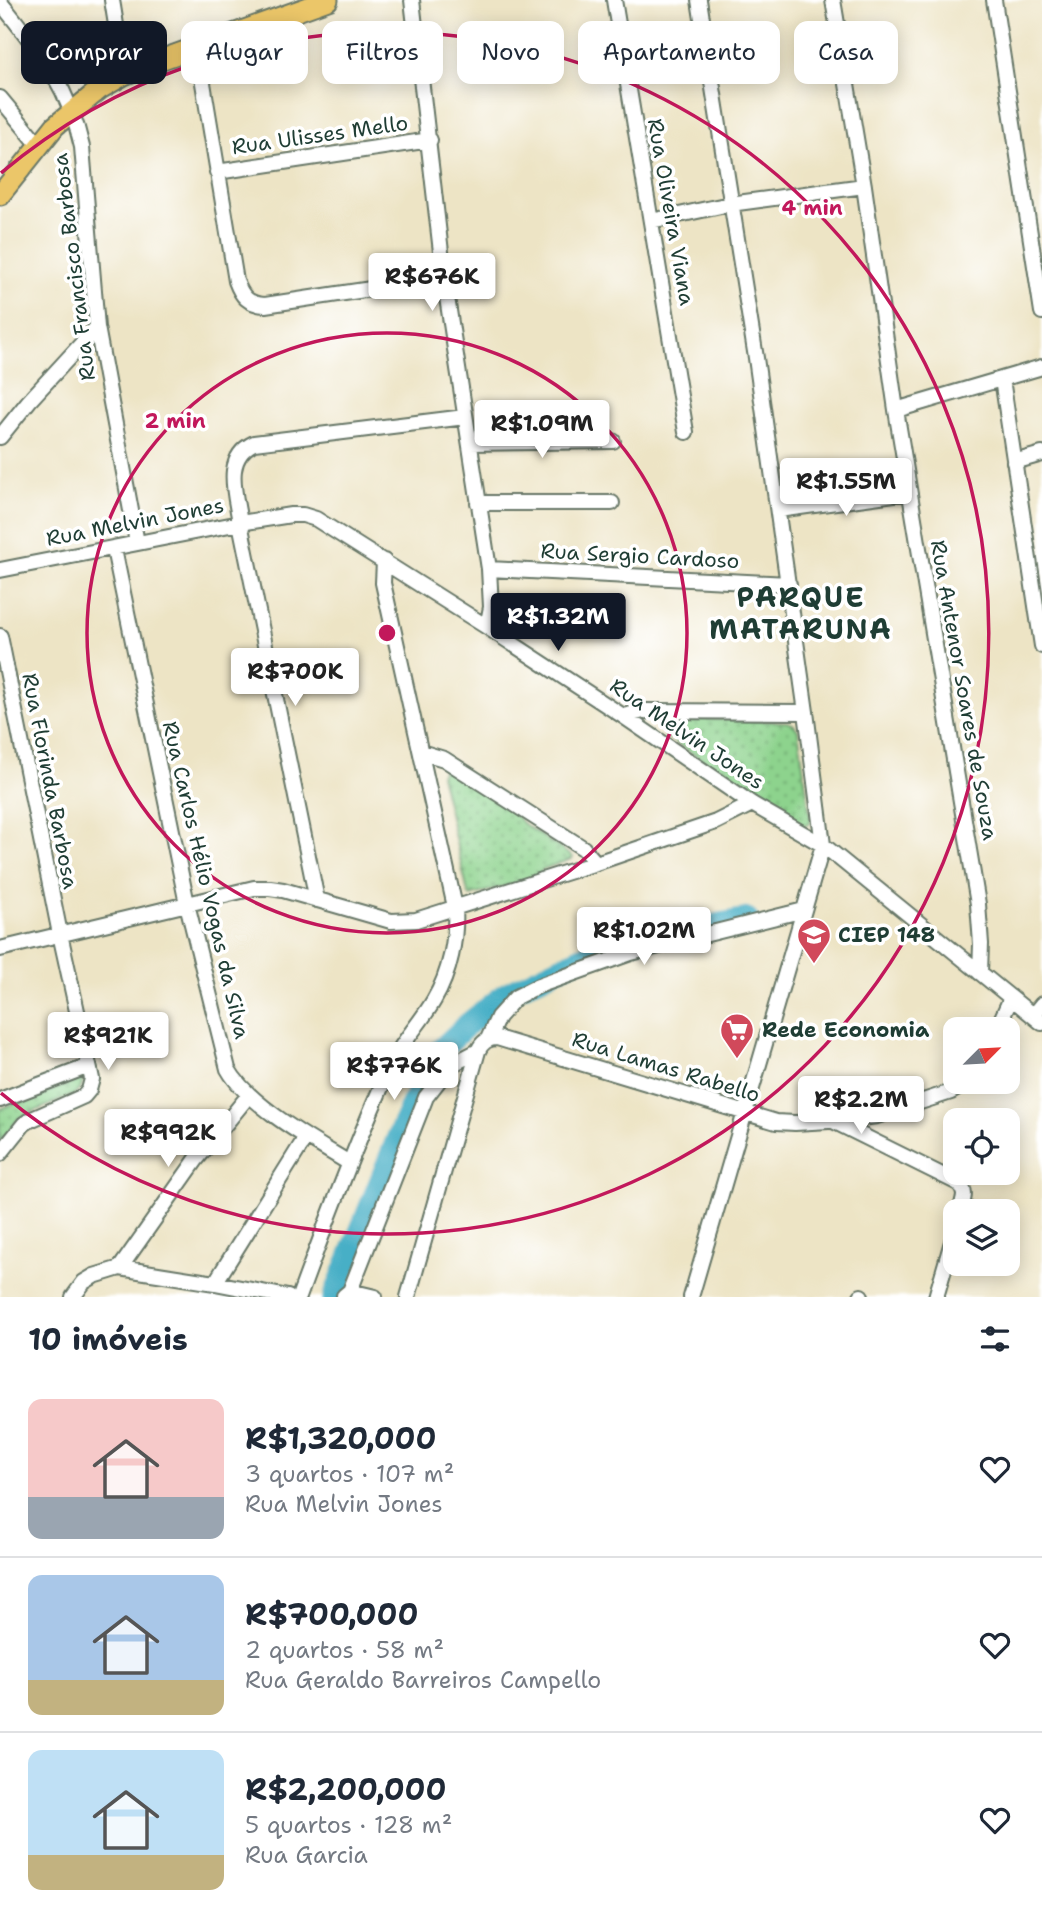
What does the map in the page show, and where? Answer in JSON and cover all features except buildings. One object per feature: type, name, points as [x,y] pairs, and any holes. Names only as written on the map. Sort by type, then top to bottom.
[{"type":"main road","points":[[269,21],[328,0]]},
{"type":"main road","points":[[0,195],[55,126],[72,110],[109,84]]},
{"type":"street","points":[[112,0],[115,21]]},
{"type":"street","points":[[412,0],[444,278],[489,569],[491,607],[486,627]]},
{"type":"street","name":"Rua Oliveira Viana","points":[[614,0],[686,432]]},
{"type":"street","points":[[691,1297],[822,845],[789,584],[699,0]]},
{"type":"street","name":"Rua Antenor Soares de Souza","points":[[833,0],[864,186],[909,492],[981,923],[980,973]]},
{"type":"street","points":[[994,0],[1042,312]]},
{"type":"street","name":"Rua Francisco Barbosa","points":[[0,2],[55,75],[72,110],[82,147],[97,327],[137,542]]},
{"type":"street","points":[[203,84],[236,281],[240,293],[251,303],[265,304],[444,278]]},
{"type":"street","points":[[0,98],[39,145]]},
{"type":"street","name":"Rua Ulisses Mello","points":[[217,172],[430,141]]},
{"type":"street","points":[[651,221],[730,204],[864,186]]},
{"type":"street","points":[[0,436],[97,327]]},
{"type":"street","points":[[896,410],[1042,367]]},
{"type":"street","points":[[1002,379],[1042,646]]},
{"type":"street","points":[[317,900],[240,523],[233,477],[235,464],[245,447],[254,443],[466,417]]},
{"type":"street","points":[[470,443],[613,442]]},
{"type":"street","points":[[1014,462],[1042,454]]},
{"type":"street","points":[[778,510],[909,492]]},
{"type":"street","points":[[478,503],[612,503]]},
{"type":"street","name":"Rua Melvin Jones","points":[[0,570],[290,515],[303,515],[325,523],[623,716],[752,804],[822,845],[1011,998],[1039,1014]]},
{"type":"street","name":"Rua Carlos Hélio Vogas da Silva","points":[[114,549],[187,904],[228,1069],[249,1095],[306,1137],[349,1163]]},
{"type":"street","points":[[299,1297],[349,1163],[391,1064],[434,1001],[456,937],[455,907],[383,583],[384,561]]},
{"type":"street","name":"Rua Sergio Cardoso","points":[[489,569],[789,584]]},
{"type":"street","name":"Rua Florinda Barbosa","points":[[0,636],[89,1066]]},
{"type":"street","points":[[623,716],[644,710],[806,712]]},
{"type":"street","points":[[421,752],[444,759],[583,848],[596,863]]},
{"type":"street","points":[[0,949],[254,888],[270,888],[391,921],[416,920],[716,822],[752,804]]},
{"type":"street","points":[[408,1297],[483,1045],[498,1017],[516,997],[538,986],[631,953],[804,910]]},
{"type":"street","points":[[1002,1017],[1011,998]]},
{"type":"street","name":"Rua Lamas Rabello","points":[[483,1045],[497,1038],[776,1122],[831,1121],[877,1115],[945,1094]]},
{"type":"street","points":[[375,1297],[347,1294],[426,1097],[451,1065],[483,1045]]},
{"type":"street","points":[[0,1100],[89,1066],[91,1086],[84,1096],[24,1124],[0,1154]]},
{"type":"street","points":[[120,1268],[196,1160],[249,1095]]},
{"type":"street","points":[[831,1121],[958,1182],[965,1192],[963,1199]]},
{"type":"street","points":[[215,1283],[306,1137]]},
{"type":"street","points":[[73,1297],[84,1282],[120,1268],[288,1297]]},
{"type":"street","points":[[936,1297],[943,1273]]},
{"type":"green space","points":[[668,718],[793,724],[798,730],[811,822],[802,826],[664,735],[660,726]]},
{"type":"green space","points":[[446,767],[511,807],[521,822],[573,857],[572,859],[543,869],[537,877],[470,896],[440,774]]},
{"type":"green space","points":[[83,1079],[81,1088],[75,1094],[19,1118],[0,1142],[2,1108]]},
{"type":"waterway","points":[[334,1297],[433,1057],[468,1024],[507,993],[590,953],[630,941],[747,919]]},
{"type":"place","name":"CIEP 148","points":[[814,965]]},
{"type":"place","name":"Rede Economia","points":[[737,1060]]},
{"type":"district","name":"PARQUE MATARUNA","points":[[801,613]]}]
